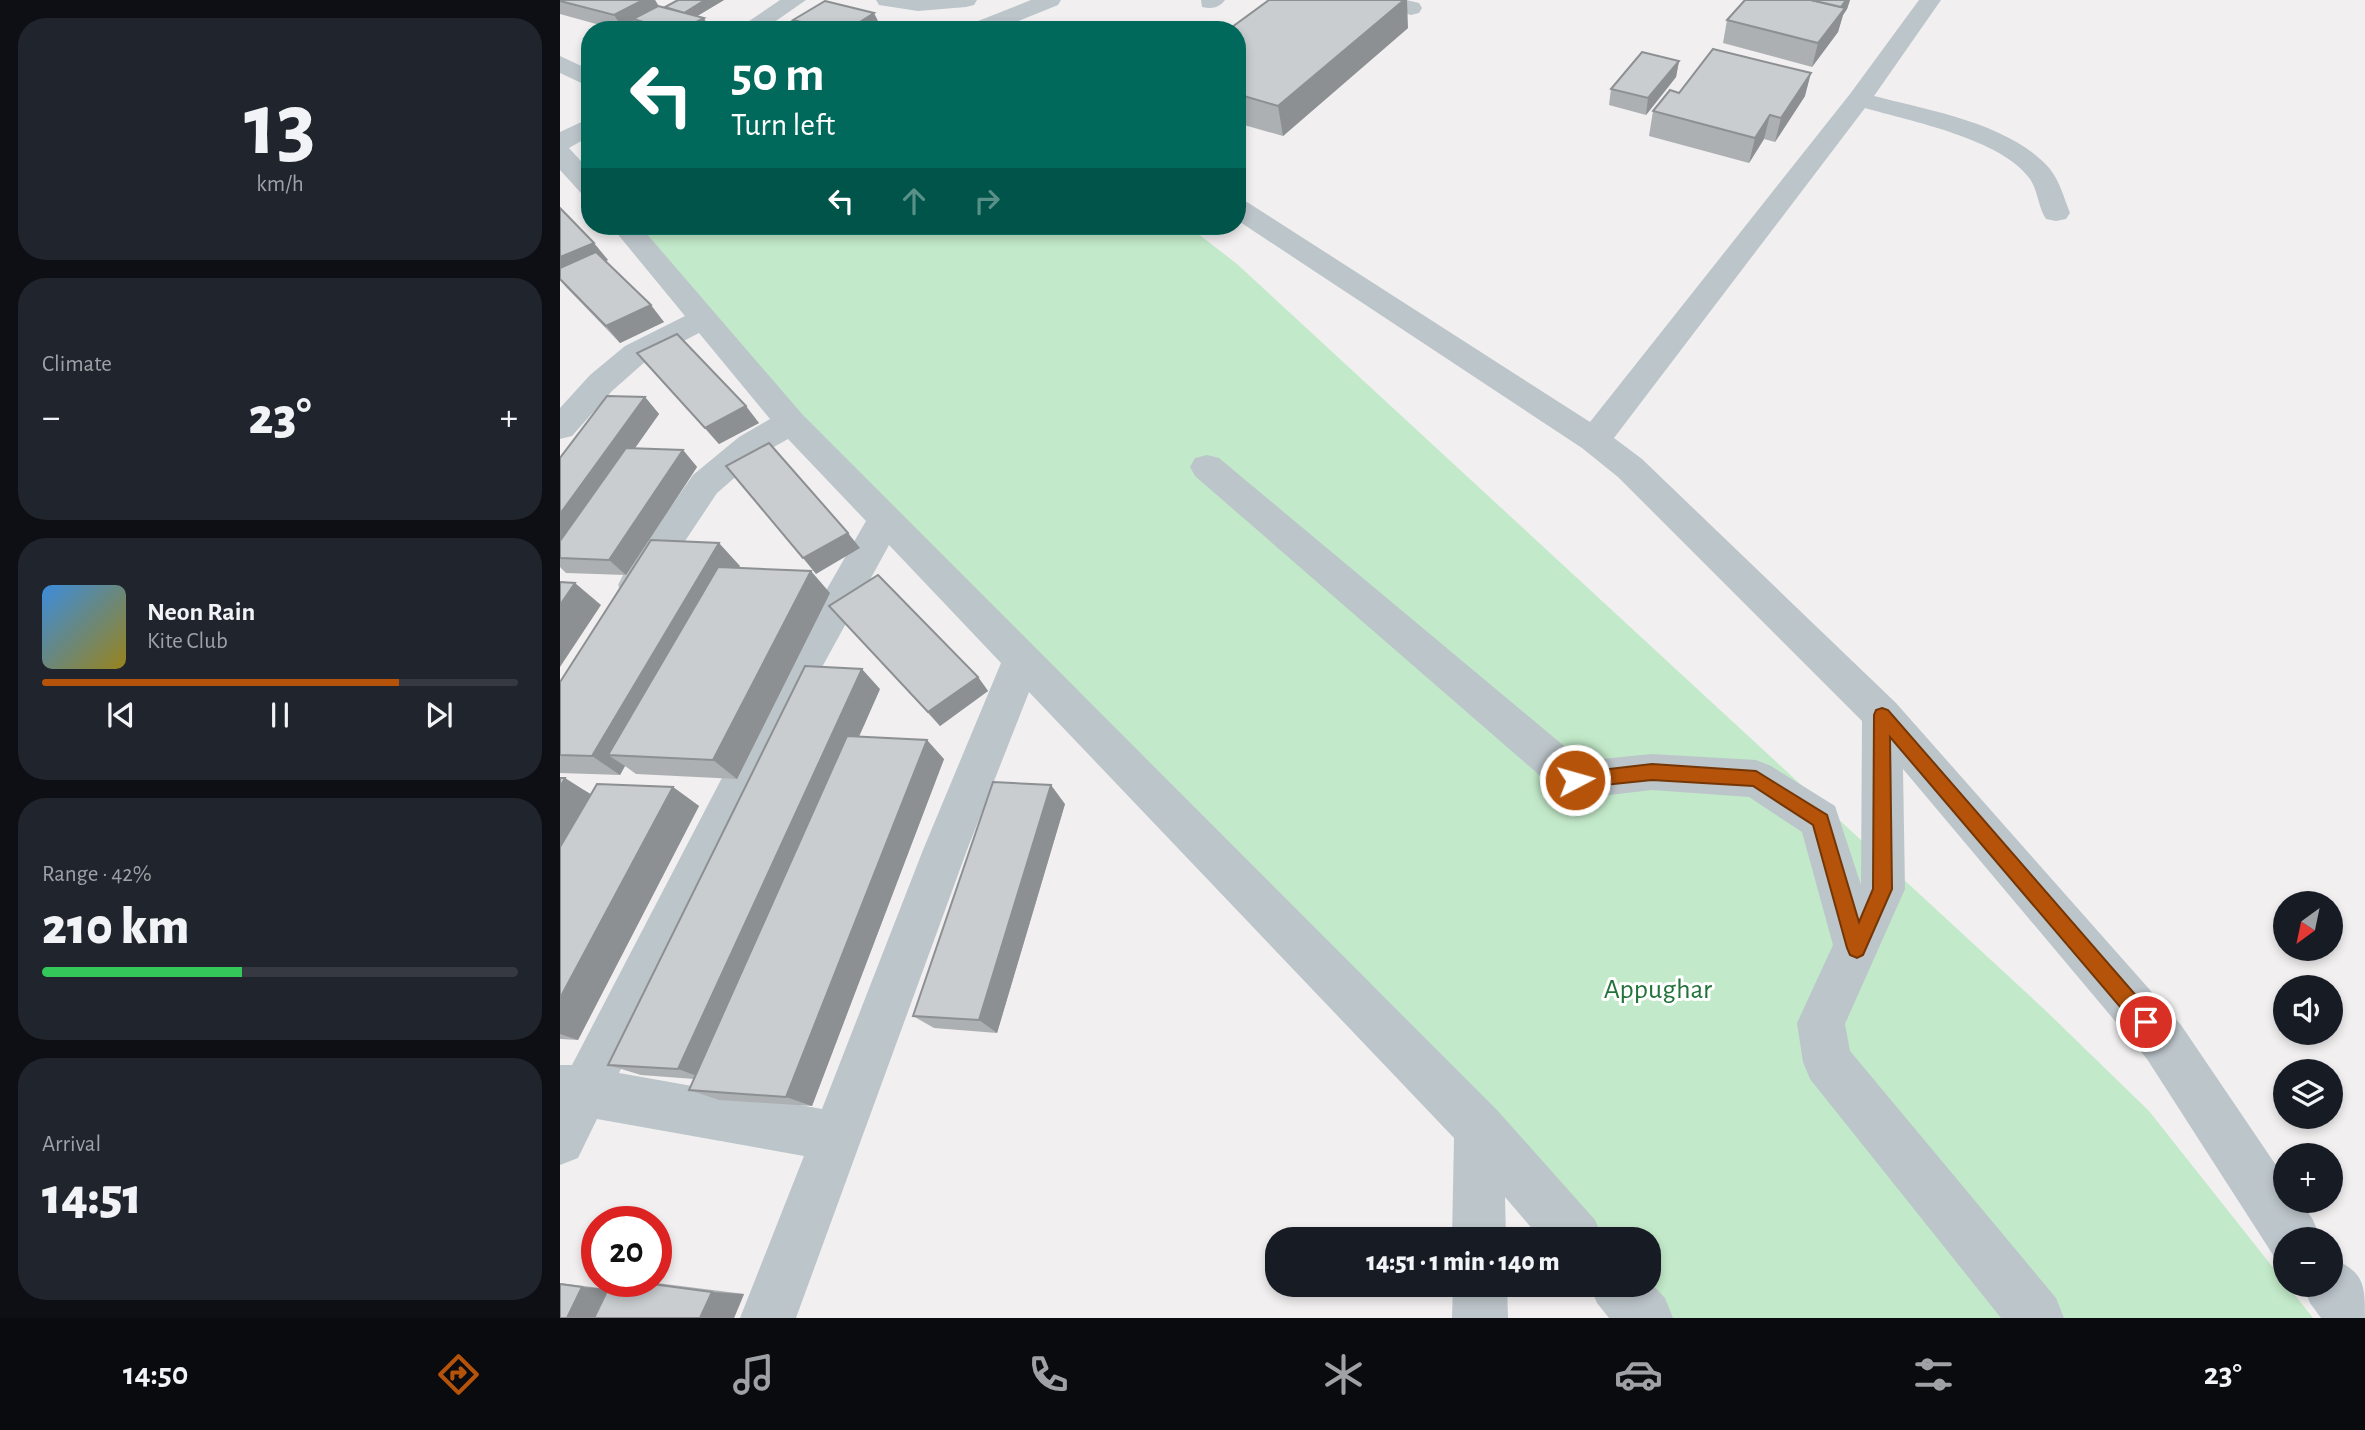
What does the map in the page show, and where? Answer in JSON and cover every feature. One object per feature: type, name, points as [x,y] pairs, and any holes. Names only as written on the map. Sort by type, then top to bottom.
[{"type":"street","points":[[762,21],[796,0]]},
{"type":"street","points":[[887,0],[918,5],[966,0]]},
{"type":"street","points":[[998,21],[1050,0]]},
{"type":"street","points":[[1381,0],[1411,8]]},
{"type":"street","points":[[1594,440],[1859,99],[1930,0]]},
{"type":"street","points":[[560,63],[581,75]]},
{"type":"street","points":[[1859,99],[1999,143],[2026,159],[2041,175],[2056,213]]},
{"type":"street","points":[[560,143],[581,130]]},
{"type":"street","points":[[560,154],[581,177]]},
{"type":"street","points":[[1246,214],[1594,440],[1630,468],[1882,715],[2164,1042],[2286,1227]]},
{"type":"street","points":[[633,235],[791,422],[1479,1128],[1566,1227]]},
{"type":"street","points":[[564,415],[636,353],[704,318]]},
{"type":"street","points":[[621,607],[705,484],[751,445],[791,422]]},
{"type":"street","points":[[1206,467],[1575,780],[1652,772],[1756,779],[1820,820],[1857,948]]},
{"type":"street","points":[[560,1140],[573,1089],[773,719],[885,519]]},
{"type":"street","points":[[768,1318],[945,849],[1021,660]]},
{"type":"street","points":[[1882,715],[1882,889],[1821,1023],[1827,1062],[2036,1318]]},
{"type":"street","points":[[573,1089],[836,1137]]},
{"type":"street","points":[[1479,1128],[1479,1227]]},
{"type":"street","points":[[1480,1297],[1480,1318]]},
{"type":"street","points":[[1627,1297],[1645,1318]]},
{"type":"street","points":[[2339,1297],[2355,1318]]},
{"type":"green space","name":"Appughar","points":[[639,235],[1200,235],[1237,264],[2045,1010],[2149,1111],[2273,1268],[2273,1297],[2296,1297],[2313,1318],[1619,1318],[1599,1297],[1661,1297],[1661,1227],[1536,1227]]},
{"type":"building","points":[[560,0],[643,0],[614,15]]},
{"type":"building","points":[[678,0],[705,0],[684,13],[665,7]]},
{"type":"building","points":[[1269,0],[1404,0],[1278,106],[1246,97],[1246,21],[1240,21]]},
{"type":"building","points":[[1745,0],[1811,0],[1845,8],[1818,43],[1727,20]]},
{"type":"building","points":[[1811,0],[1846,0],[1841,7]]},
{"type":"building","points":[[825,1],[874,13],[861,21],[793,20]]},
{"type":"building","points":[[658,6],[704,18],[698,21],[633,19]]},
{"type":"building","points":[[1713,49],[1811,73],[1781,118],[1770,115],[1755,138],[1653,111],[1670,90],[1679,93]]},
{"type":"building","points":[[1642,52],[1679,61],[1648,98],[1611,89]]},
{"type":"building","points":[[560,208],[581,230],[581,235],[586,235],[594,243],[560,257]]},
{"type":"building","points":[[596,252],[651,305],[606,326],[560,279],[560,268]]},
{"type":"building","points":[[677,334],[746,406],[705,428],[637,353]]},
{"type":"building","points":[[607,396],[645,397],[560,514],[560,458]]},
{"type":"building","points":[[769,443],[848,533],[803,558],[726,466]]},
{"type":"building","points":[[626,448],[683,450],[609,560],[560,558],[560,541]]},
{"type":"building","points":[[651,540],[719,543],[592,756],[560,755],[560,682]]},
{"type":"building","points":[[718,567],[811,571],[713,760],[608,755]]},
{"type":"building","points":[[878,575],[978,677],[928,712],[829,606]]},
{"type":"building","points":[[560,582],[575,583],[560,605]]},
{"type":"building","points":[[805,666],[862,669],[678,1069],[608,1065]]},
{"type":"building","points":[[847,736],[927,740],[786,1097],[689,1090]]},
{"type":"building","points":[[993,782],[1051,785],[979,1020],[913,1016]]},
{"type":"building","points":[[597,784],[673,787],[560,998],[560,847]]},
{"type":"building","points":[[560,1284],[581,1287],[567,1318],[560,1318]]},
{"type":"building","points":[[672,1287],[712,1292],[700,1318],[594,1318],[604,1297],[672,1297]]},
{"type":"route","points":[[1575,780],[1652,772],[1756,779],[1820,820],[1857,948],[1882,889],[1882,715],[2146,1022]]}]
